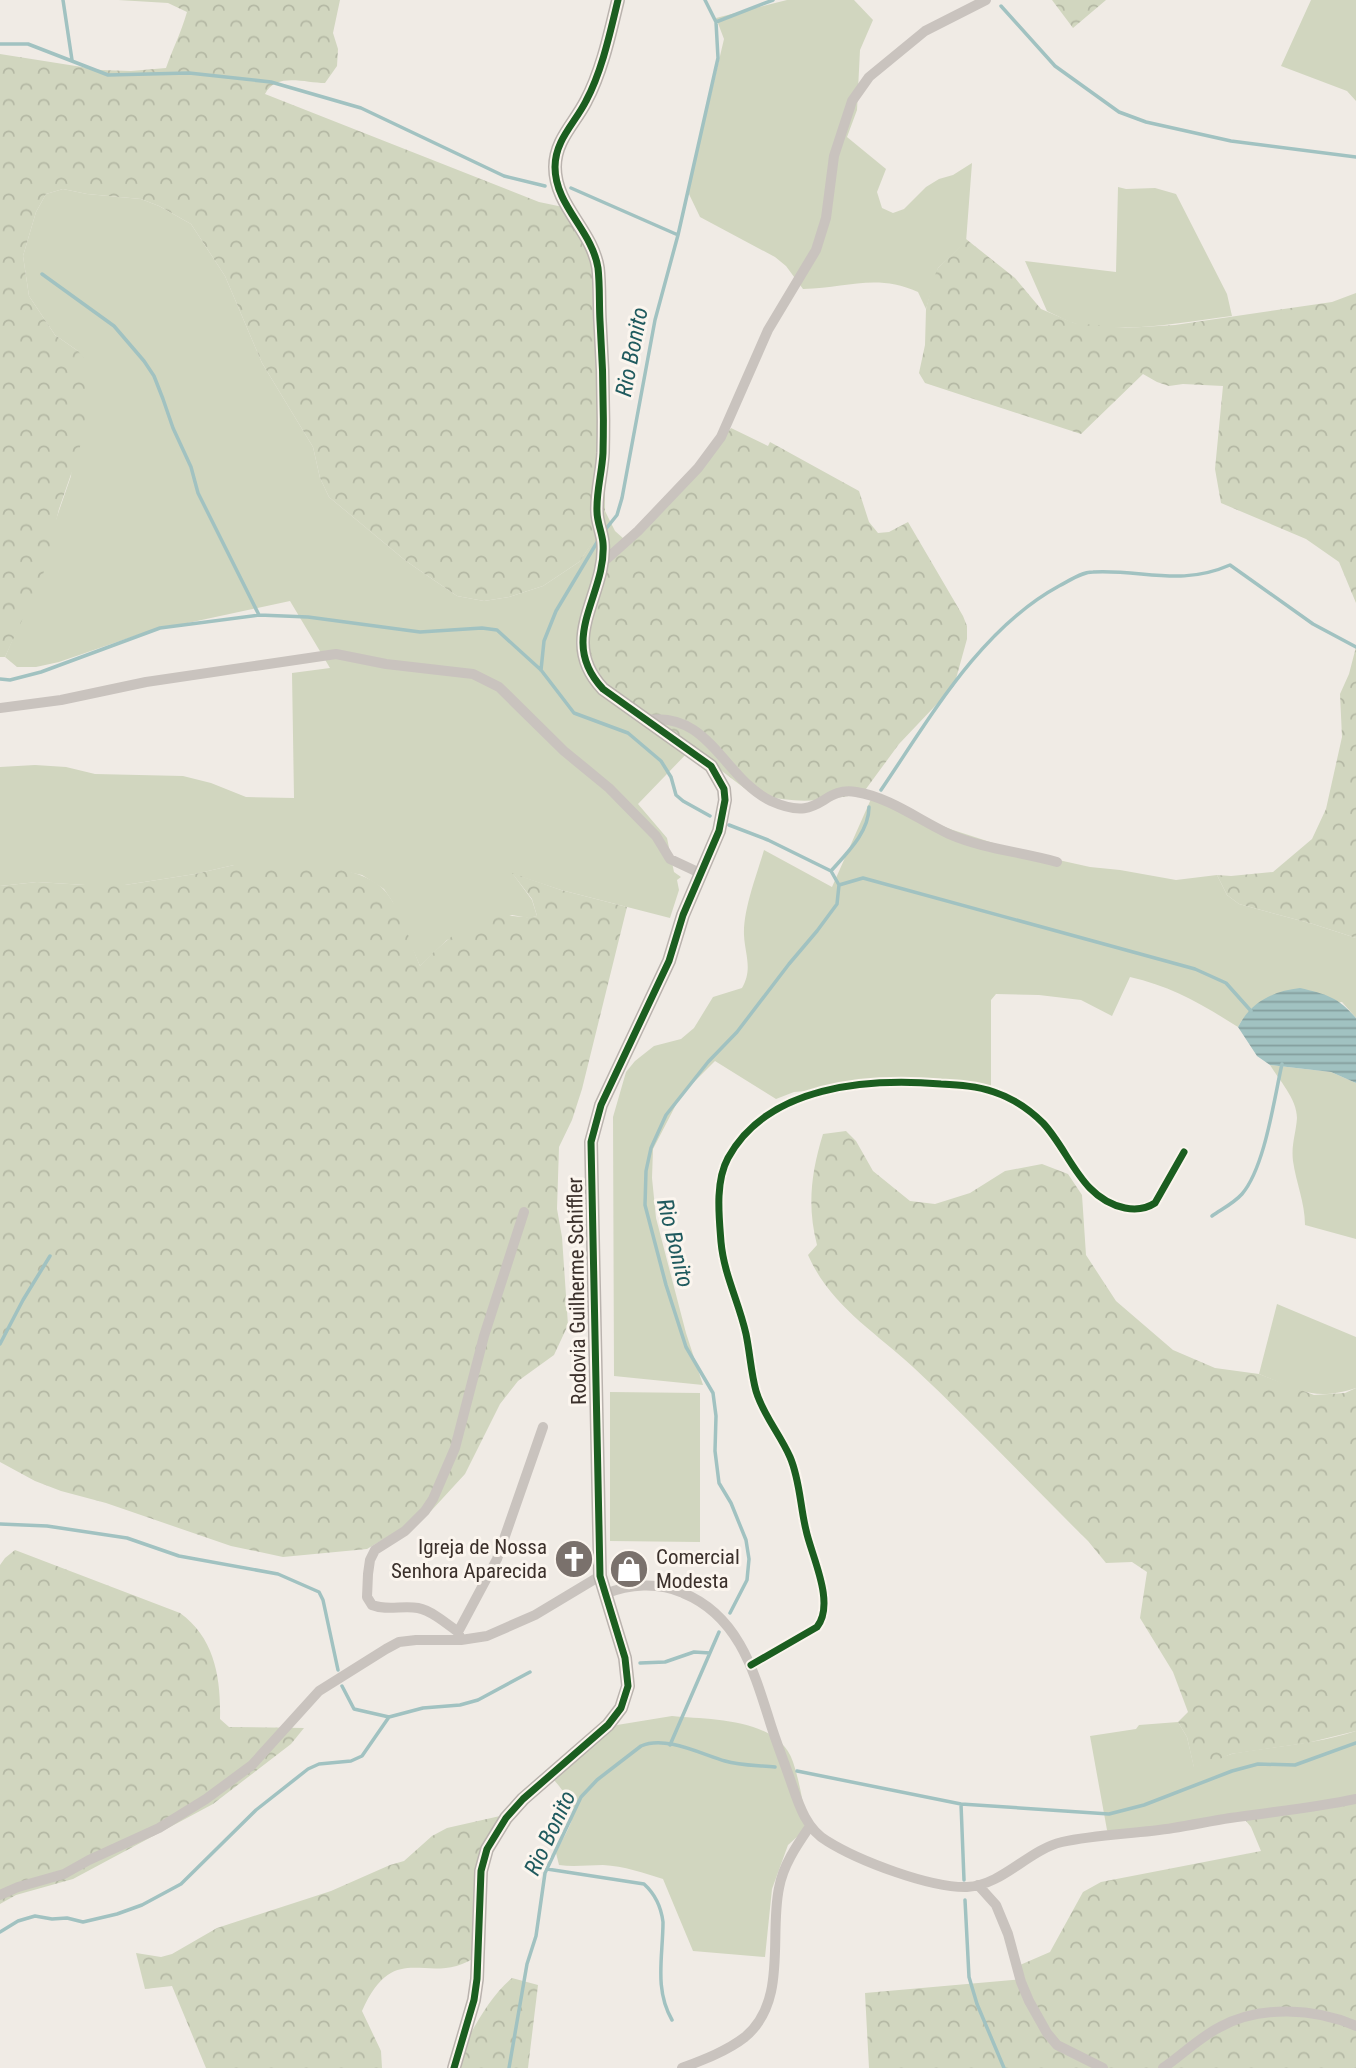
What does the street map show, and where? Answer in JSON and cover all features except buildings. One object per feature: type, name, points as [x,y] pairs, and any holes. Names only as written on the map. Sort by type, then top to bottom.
[{"type":"street","name":"Rodovia Guilherme Schiffler","points":[[454,2068],[474,2000],[481,1871],[487,1849],[506,1818],[523,1798],[593,1740],[615,1717],[626,1697],[628,1671],[600,1576],[591,1142],[601,1105],[668,961],[683,915],[719,831],[725,800],[724,789],[711,766],[603,689],[596,681],[585,657],[584,630],[600,564],[601,537],[597,511],[603,458],[604,393],[597,267],[587,235],[558,191],[555,168],[556,156],[564,135],[587,100],[618,0]]},
{"type":"street","points":[[600,564],[638,531],[698,468],[721,436],[768,330],[817,250],[826,218],[834,156],[852,101],[869,77],[925,31],[986,0]]},
{"type":"street","points":[[0,708],[61,700],[146,682],[336,654],[386,664],[473,674],[499,687],[564,751],[609,788],[656,836],[670,859],[702,874]]},
{"type":"street","points":[[648,720],[671,720],[699,734],[721,752],[750,787],[763,797],[789,808],[805,810],[842,792],[857,792],[892,805],[949,834],[1057,862]]},
{"type":"street","points":[[751,1665],[817,1627],[822,1616],[822,1597],[819,1570],[806,1532],[794,1469],[756,1391],[746,1334],[723,1258],[720,1205],[722,1177],[729,1157],[740,1141],[763,1119],[797,1099],[853,1085],[920,1082],[979,1088],[1014,1101],[1043,1123],[1088,1187],[1104,1200],[1121,1207],[1147,1208],[1155,1203],[1184,1152]]},
{"type":"street","points":[[460,1636],[429,1613],[415,1607],[386,1608],[372,1605],[367,1597],[370,1560],[375,1550],[418,1520],[437,1490],[455,1448],[484,1336],[524,1212]]},
{"type":"street","points":[[460,1636],[497,1559],[543,1427]]},
{"type":"street","points":[[0,1895],[64,1874],[159,1828],[206,1799],[252,1765],[319,1691],[398,1642],[486,1636],[535,1615],[600,1576]]},
{"type":"street","points":[[605,1594],[633,1586],[656,1586],[674,1589],[704,1605],[730,1628],[751,1665],[797,1801],[817,1835],[841,1850],[937,1885],[978,1885],[1059,1843],[1356,1800]]},
{"type":"street","points":[[682,2068],[737,2042],[755,2027],[761,2018],[772,1990],[775,1909],[779,1885],[795,1849],[810,1826]]},
{"type":"street","points":[[978,1885],[996,1905],[1008,1934],[1021,1982],[1047,2033],[1057,2045],[1102,2068]]},
{"type":"street","points":[[1163,2068],[1217,2028],[1253,2014],[1310,2014],[1356,2026]]},
{"type":"green space","points":[[118,0],[340,0],[333,33],[338,49],[337,66],[325,83],[284,81],[270,87],[265,94],[539,202],[563,207],[592,258],[605,448],[605,511],[615,531],[624,539],[695,473],[731,428],[768,446],[770,442],[859,491],[869,522],[878,533],[889,532],[908,522],[963,616],[967,626],[967,639],[954,686],[899,744],[863,793],[806,801],[748,791],[605,682],[591,653],[602,580],[598,535],[579,562],[543,586],[509,597],[484,601],[457,596],[406,561],[329,497],[320,478],[313,447],[262,363],[225,276],[191,224],[141,199],[63,189],[46,194],[36,212],[23,256],[29,296],[55,335],[78,351],[86,361],[87,421],[59,509],[43,575],[5,657],[0,657],[0,54],[101,70],[166,68],[187,12],[168,3]]},
{"type":"green space","points":[[787,0],[854,0],[873,20],[860,50],[857,110],[847,137],[886,169],[877,192],[882,208],[893,213],[904,209],[926,187],[972,163],[966,242],[938,268],[926,309],[918,292],[888,283],[803,289],[786,266],[775,257],[700,217],[688,192],[724,39],[716,18]]},
{"type":"green space","points":[[1052,0],[1106,0],[1073,28]]},
{"type":"green space","points":[[1311,0],[1356,0],[1356,101],[1347,91],[1281,66]]},
{"type":"green space","points":[[1118,187],[1155,188],[1176,194],[1227,294],[1232,316],[1116,328],[1077,324],[1047,311],[1025,261],[1116,272]]},
{"type":"green space","points":[[63,189],[141,199],[191,224],[225,276],[262,363],[313,447],[320,478],[329,497],[406,561],[457,596],[484,601],[509,597],[543,586],[579,562],[598,534],[692,748],[638,804],[667,838],[674,872],[681,877],[677,880],[679,890],[670,918],[561,890],[513,874],[532,900],[537,916],[529,918],[512,915],[447,940],[420,966],[392,901],[384,889],[362,875],[338,870],[282,865],[234,865],[125,885],[37,882],[0,886],[0,767],[35,765],[66,767],[95,774],[183,776],[211,783],[246,797],[294,798],[292,673],[330,668],[290,601],[146,632],[59,662],[36,667],[17,667],[5,657],[22,618],[71,476],[78,351],[55,335],[29,296],[23,256],[36,212],[46,194]]},
{"type":"green space","points":[[966,239],[1015,278],[1041,309],[1074,323],[1125,328],[1175,325],[1332,302],[1356,293],[1356,603],[1339,562],[1306,539],[1221,503],[1215,469],[1223,386],[1169,386],[1143,374],[1081,434],[925,383],[919,373],[925,345],[926,309],[934,277],[938,268]]},
{"type":"green space","points":[[1356,647],[1356,938],[1239,904],[1227,895],[1217,875],[1273,872],[1312,839],[1326,809],[1342,737],[1340,694]]},
{"type":"green space","points":[[871,799],[1018,851],[1090,867],[1176,880],[1217,875],[1227,895],[1239,904],[1356,938],[1356,1018],[1342,1002],[1242,1020],[1238,1027],[1186,997],[1130,977],[1112,1016],[1081,1000],[996,994],[991,1000],[991,1089],[950,1084],[944,1079],[794,1092],[776,1099],[715,1061],[681,1095],[653,1149],[652,1178],[656,1218],[686,1333],[703,1385],[614,1376],[613,1117],[626,1072],[654,1046],[681,1039],[694,1028],[713,997],[742,988],[748,968],[744,925],[764,850],[832,887]]},
{"type":"green space","points":[[234,865],[315,866],[356,874],[373,881],[386,892],[397,909],[420,966],[457,933],[478,922],[504,916],[537,916],[532,899],[512,873],[561,890],[627,907],[582,1089],[572,1120],[559,1147],[557,1209],[562,1237],[568,1325],[554,1355],[518,1381],[500,1404],[465,1474],[431,1511],[367,1549],[283,1557],[231,1546],[106,1503],[61,1491],[35,1481],[0,1462],[0,886],[37,882],[125,885]]},
{"type":"green space","points":[[1270,1065],[1331,1072],[1356,1083],[1356,1239],[1305,1225],[1304,1208],[1293,1161],[1296,1111],[1291,1097]]},
{"type":"green space","points":[[846,1131],[856,1141],[873,1171],[910,1201],[935,1204],[970,1193],[1005,1171],[1042,1164],[1068,1174],[1082,1195],[1086,1255],[1116,1301],[1173,1350],[1215,1368],[1259,1374],[1314,1395],[1345,1393],[1356,1388],[1356,1731],[1307,1743],[1231,1754],[1194,1768],[1187,1737],[1178,1722],[1188,1712],[1173,1672],[1140,1618],[1147,1572],[1132,1562],[1106,1563],[1088,1541],[958,1410],[841,1303],[817,1273],[808,1255],[817,1245],[811,1203],[816,1162],[823,1134]]},
{"type":"green space","points":[[1277,1304],[1356,1337],[1356,1388],[1317,1394],[1295,1389],[1259,1374]]},
{"type":"green space","points":[[610,1392],[700,1393],[700,1542],[610,1541]]},
{"type":"green space","points":[[15,1550],[180,1613],[201,1634],[214,1660],[220,1719],[229,1727],[304,1728],[291,1744],[213,1804],[73,1879],[16,1895],[0,1904],[0,1565]]},
{"type":"green space","points":[[672,1716],[723,1720],[758,1729],[773,1736],[785,1747],[793,1762],[808,1827],[788,1845],[772,1889],[765,1957],[693,1951],[663,1879],[611,1866],[559,1865],[556,1853],[573,1815],[569,1801],[554,1780],[605,1730],[617,1725]]},
{"type":"green space","points":[[1178,1722],[1187,1737],[1194,1767],[1236,1753],[1311,1742],[1356,1731],[1356,1796],[1113,1839],[1107,1830],[1090,1736],[1136,1729],[1139,1725]]},
{"type":"green space","points":[[1356,1796],[1356,2068],[869,2068],[865,1993],[1025,1979],[1020,1965],[1050,1952],[1083,1892],[1101,1882],[1261,1851],[1251,1827],[1241,1815]]},
{"type":"green space","points":[[500,1816],[479,1879],[480,1954],[462,1964],[445,1968],[401,1969],[388,1975],[375,1988],[362,2011],[381,2051],[382,2068],[206,2068],[172,1986],[145,1989],[136,1953],[161,1957],[172,1954],[217,1928],[331,1891],[404,1861],[432,1836],[447,1828]]},
{"type":"green space","points":[[512,1978],[538,1985],[528,2068],[453,2068],[486,2008]]},
{"type":"water","points":[[1300,988],[1331,997],[1356,1018],[1356,1083],[1331,1072],[1270,1065],[1257,1056],[1238,1027],[1256,1004],[1272,995]]},
{"type":"waterway","points":[[63,0],[72,60]]},
{"type":"waterway","name":"Rio Bonito","points":[[605,530],[617,515],[622,498],[655,320],[678,235],[718,58],[716,22],[705,0]]},
{"type":"waterway","name":"Rio Bonito","points":[[716,22],[773,0]]},
{"type":"waterway","points":[[1001,6],[1055,66],[1119,112],[1146,122],[1231,141],[1356,157]]},
{"type":"waterway","points":[[0,44],[28,44],[108,75],[189,73],[271,82],[361,108],[504,176],[545,186]]},
{"type":"waterway","points":[[571,188],[678,235]]},
{"type":"waterway","points":[[42,274],[114,326],[154,376],[191,467],[198,493],[259,615]]},
{"type":"waterway","name":"Rio Bonito","points":[[541,670],[544,641],[556,611],[599,539]]},
{"type":"waterway","points":[[881,790],[938,705],[981,650],[1031,604],[1084,573],[1178,576],[1194,575],[1230,565],[1313,624],[1356,647]]},
{"type":"waterway","points":[[0,679],[10,680],[41,672],[160,628],[259,615],[308,617],[420,632],[482,628],[497,630],[541,670],[574,713],[628,733],[661,761],[671,777],[676,795],[710,816]]},
{"type":"waterway","points":[[831,871],[861,833],[869,807]]},
{"type":"waterway","name":"Rio Bonito","points":[[729,825],[768,840],[831,871],[839,885],[837,904],[817,931],[737,1032],[708,1062],[666,1115],[651,1148],[646,1171],[645,1205],[666,1285],[686,1347],[713,1393],[719,1483],[731,1503],[746,1540],[749,1559],[747,1580],[730,1613]]},
{"type":"waterway","points":[[839,885],[863,878],[1195,969],[1226,983],[1251,1011]]},
{"type":"waterway","points":[[1212,1216],[1242,1194],[1257,1167],[1268,1132],[1282,1064]]},
{"type":"waterway","points":[[0,1344],[50,1256]]},
{"type":"waterway","points":[[0,1524],[47,1526],[127,1538],[179,1556],[278,1574],[319,1592],[338,1670]]},
{"type":"waterway","name":"Rio Bonito","points":[[670,1745],[719,1632]]},
{"type":"waterway","points":[[640,1663],[665,1662],[694,1652],[710,1653]]},
{"type":"waterway","points":[[342,1686],[354,1709],[389,1717],[423,1708],[460,1705],[478,1700],[530,1672]]},
{"type":"waterway","points":[[0,1932],[18,1921],[35,1916],[83,1922],[117,1914],[142,1905],[181,1884],[256,1810],[308,1769],[319,1764],[351,1761],[362,1756],[389,1717]]},
{"type":"waterway","name":"Rio Bonito","points":[[509,2068],[527,1964],[536,1936],[545,1873],[581,1797],[597,1780],[641,1746],[651,1743],[672,1744],[731,1763],[775,1767]]},
{"type":"waterway","points":[[797,1771],[961,1804],[1109,1814],[1144,1805],[1232,1771],[1258,1764],[1295,1765],[1356,1743]]},
{"type":"waterway","points":[[961,1804],[964,1880]]},
{"type":"waterway","points":[[547,1869],[644,1884],[651,1892],[659,1906],[663,1922],[661,1984],[666,2008],[672,2020]]},
{"type":"waterway","points":[[965,1900],[969,1977],[977,2004],[1004,2068]]},
{"type":"cycle path","points":[[454,2068],[474,2000],[481,1871],[487,1849],[506,1818],[523,1799],[608,1725],[621,1708],[628,1686],[625,1658],[600,1576],[591,1142],[601,1105],[669,961],[683,915],[719,831],[725,800],[724,789],[711,766],[603,689],[590,671],[584,652],[583,635],[598,581],[603,543],[597,512],[603,436],[599,281],[594,254],[561,194],[555,167],[558,148],[597,77],[618,0]]},
{"type":"cycle path","points":[[751,1665],[817,1627],[824,1605],[793,1466],[756,1391],[746,1334],[728,1277],[721,1242],[721,1178],[728,1158],[746,1134],[768,1115],[794,1101],[822,1091],[913,1082],[981,1088],[1007,1097],[1032,1113],[1043,1123],[1097,1195],[1110,1203],[1133,1209],[1155,1203],[1184,1152]]},
{"type":"place","name":"Igreja de Nossa Senhora Aparecida","points":[[574,1559]]},
{"type":"place","name":"Comercial Modesta","points":[[629,1569]]}]
